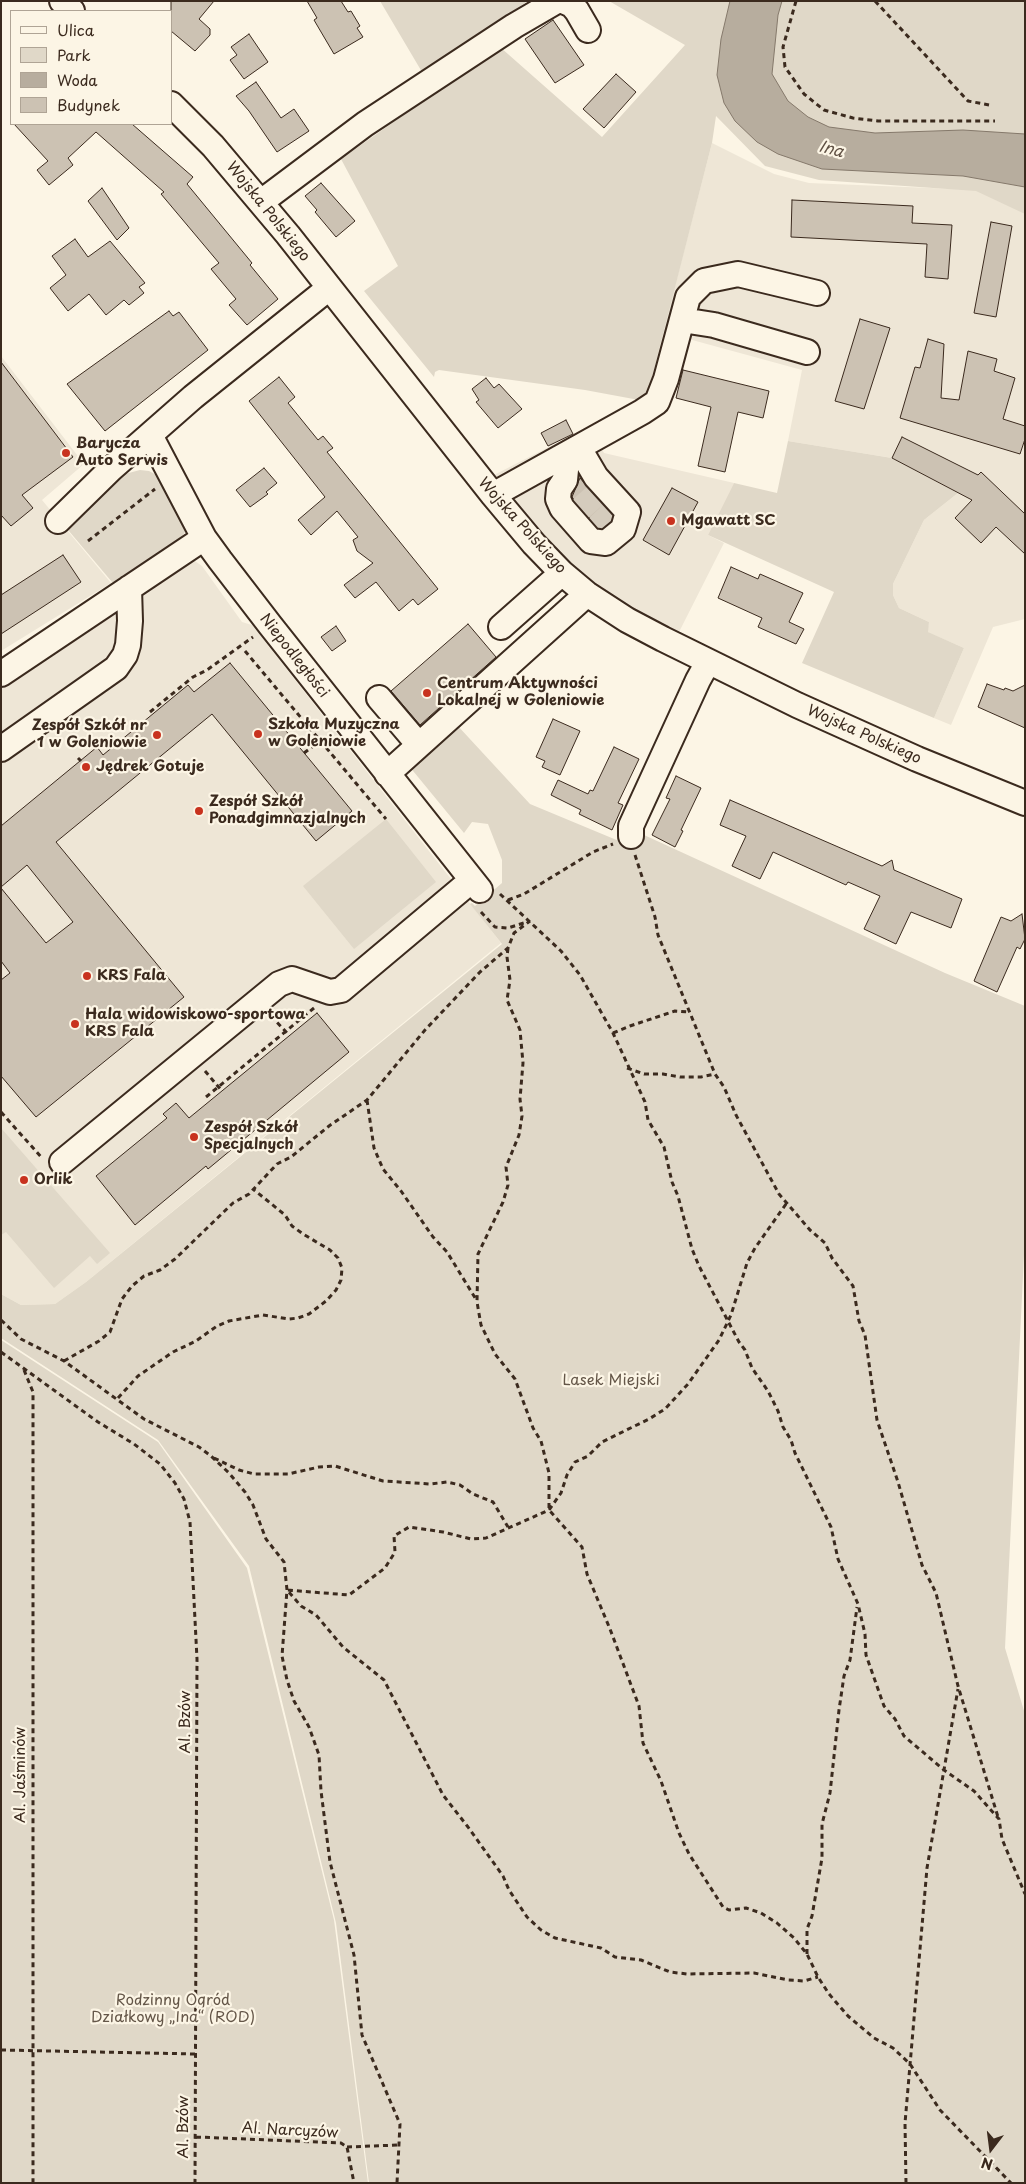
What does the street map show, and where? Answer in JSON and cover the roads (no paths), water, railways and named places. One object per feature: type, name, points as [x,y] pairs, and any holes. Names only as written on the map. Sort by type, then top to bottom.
[{"type":"street","points":[[62,1],[71,10]]},
{"type":"street","points":[[261,202],[365,124],[514,26],[557,1]]},
{"type":"street","points":[[563,1],[572,5],[588,30]]},
{"type":"street","name":"Wojska Polskiego","points":[[172,105],[213,146],[261,202],[492,495],[534,544],[562,573],[587,594],[627,620],[708,662],[917,759],[1025,803]]},
{"type":"street","points":[[492,495],[657,402],[666,379],[688,297],[704,281],[738,274],[817,293]]},
{"type":"street","points":[[58,521],[111,469],[193,397],[329,288]]},
{"type":"street","points":[[682,320],[714,325],[806,352]]},
{"type":"street","name":"Niepodległości","points":[[54,1162],[278,984],[292,979],[330,992],[341,990],[476,885],[270,626],[204,538],[150,435]]},
{"type":"street","points":[[569,453],[590,505],[558,499],[559,489],[565,480],[569,453]]},
{"type":"street","points":[[1,674],[204,538]]},
{"type":"street","points":[[501,627],[562,573]]},
{"type":"street","points":[[1,749],[116,668],[125,655],[128,645],[130,621],[129,588]]},
{"type":"street","points":[[387,774],[587,594]]},
{"type":"street","points":[[631,836],[631,826],[708,662]]},
{"type":"street","points":[[379,698],[419,745]]},
{"type":"water","name":"Ina","points":[[730,1],[782,1],[778,15],[772,74],[788,101],[808,117],[829,127],[875,133],[963,130],[1025,134],[1025,187],[963,176],[822,169],[778,154],[757,142],[735,121],[724,103],[717,75],[721,39]]},
{"type":"tunnel","points":[[580,509],[596,495]]},
{"type":"tunnel","points":[[596,528],[612,513]]},
{"type":"place","name":"Barycza Auto Serwis","points":[[66,453]]},
{"type":"place","name":"Mgawatt SC","points":[[671,521]]},
{"type":"place","name":"Centrum Aktywności Lokalnej w Goleniowie","points":[[427,693]]},
{"type":"place","name":"Szkoła Muzyczna w Goleniowie","points":[[258,734]]},
{"type":"place","name":"Zespół Szkół nr 1 w Goleniowie","points":[[157,735]]},
{"type":"place","name":"Jędrek Gotuje","points":[[86,767]]},
{"type":"place","name":"Zespół Szkół Ponadgimnazjalnych","points":[[199,811]]},
{"type":"place","name":"KRS Fala","points":[[87,976]]},
{"type":"place","name":"Hala widowiskowo-sportowa KRS Fala","points":[[75,1024]]},
{"type":"place","name":"Zespół Szkół Specjalnych","points":[[194,1137]]},
{"type":"place","name":"Orlik","points":[[24,1180]]},
{"type":"park label","name":"Lasek Miejski","points":[[611,1381]]},
{"type":"park label","name":"Rodzinny Ogród Działkowy „Ina“ (ROD)","points":[[173,2010]]}]
